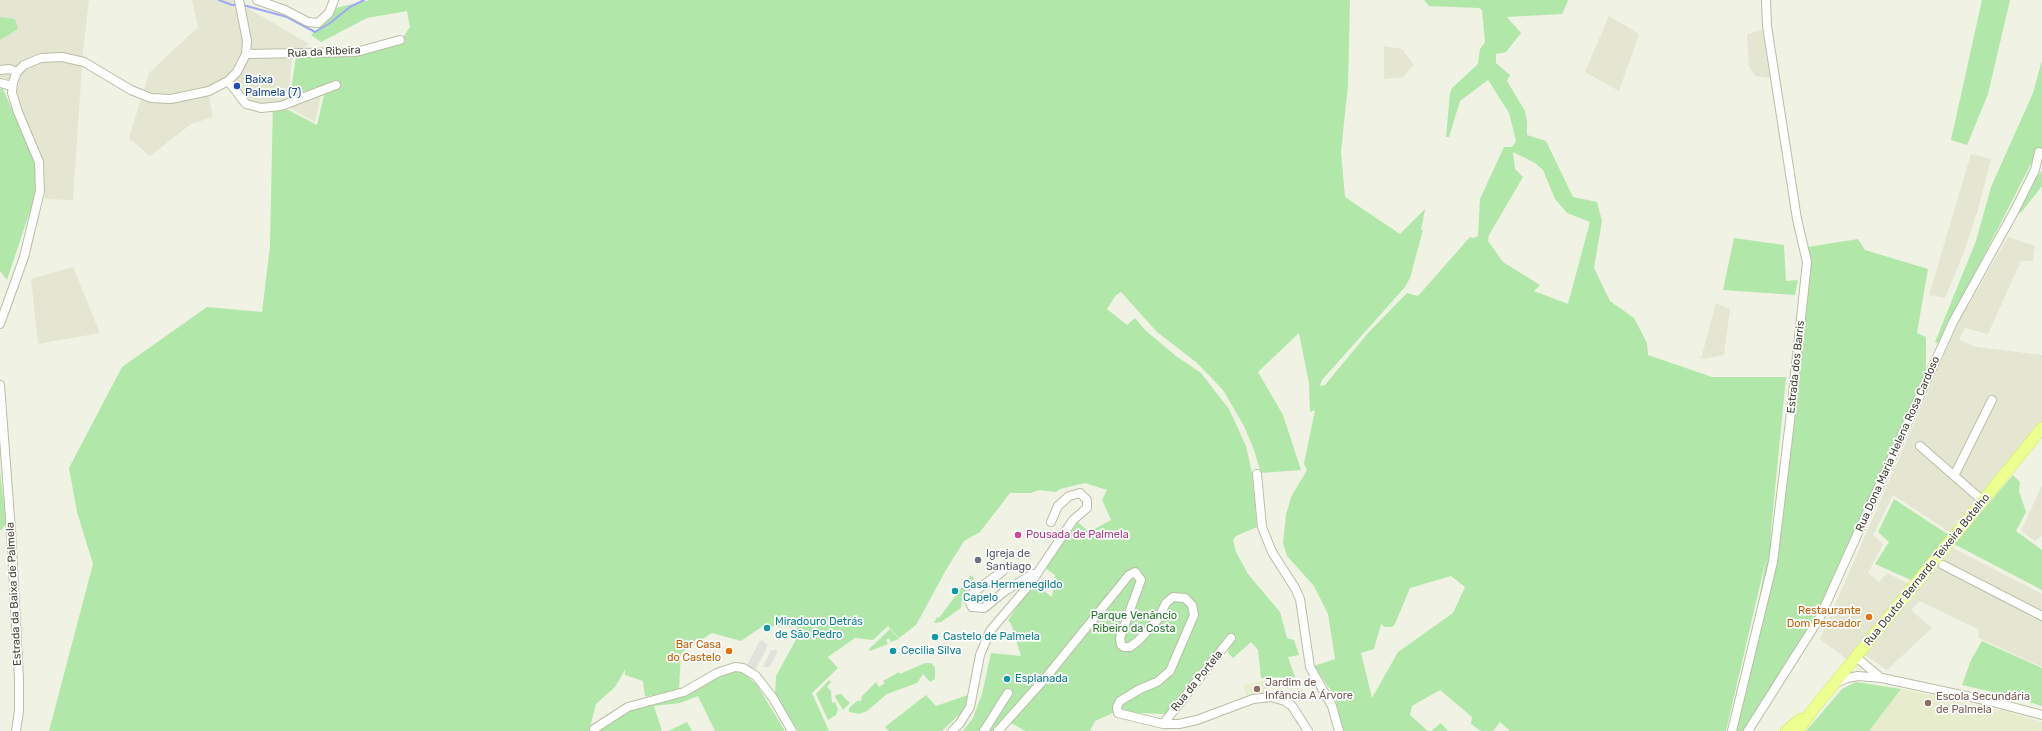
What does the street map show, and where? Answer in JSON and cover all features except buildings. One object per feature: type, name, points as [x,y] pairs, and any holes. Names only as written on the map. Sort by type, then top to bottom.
[{"type":"main road","name":"Rua Doutor Bernardo Teixeira Botelho","points":[[1798,731],[1811,712],[2042,428]]},
{"type":"main road","name":"Rua Doutor Bernardo Teixeira Botelho","points":[[1786,731],[1811,712]]},
{"type":"street","points":[[0,324],[24,256],[40,191],[39,162],[14,102],[12,86],[17,72],[24,65],[41,58],[72,58],[96,68],[141,95],[161,99],[209,90],[228,81],[237,72],[246,54],[247,41],[244,17],[239,0]]},
{"type":"street","points":[[257,0],[285,10],[308,22],[318,23],[329,13],[334,0]]},
{"type":"street","name":"Estrada dos Barris","points":[[1732,731],[1773,562],[1807,262],[1796,211],[1767,26],[1766,0]]},
{"type":"street","name":"Rua da Ribeira","points":[[246,54],[356,52],[400,40]]},
{"type":"street","points":[[0,70],[9,69],[17,72]]},
{"type":"street","points":[[228,81],[246,104],[261,108],[281,106],[336,85]]},
{"type":"street","points":[[0,83],[12,86]]},
{"type":"street","name":"Rua Dona Maria Helena Rosa Cardoso","points":[[1748,731],[1818,622],[1953,322],[2015,210],[2035,170],[2039,152]]},
{"type":"street","name":"Estrada da Baixa de Palmela","points":[[0,386],[11,531],[18,672],[19,711],[16,731]]},
{"type":"street","points":[[1954,476],[1992,400]]},
{"type":"street","points":[[1920,446],[1983,500]]},
{"type":"street","points":[[1257,474],[1262,527],[1270,548],[1295,588],[1300,599],[1310,667],[1332,706],[1339,731]]},
{"type":"street","points":[[952,731],[960,723],[970,707],[980,656],[990,631],[1040,568],[1073,520],[1087,508],[1087,500],[1080,493],[1069,496],[1058,506],[1051,522]]},
{"type":"street","points":[[1943,565],[2042,616]]},
{"type":"street","points":[[1003,571],[971,594],[969,601],[972,607],[984,608],[1005,591],[1025,580],[1040,568]]},
{"type":"street","points":[[998,731],[1057,665],[1129,575],[1135,572],[1141,580],[1120,638],[1120,641],[1124,647],[1127,648],[1134,644],[1153,625],[1169,599],[1173,596],[1185,598],[1192,605],[1194,615],[1170,671],[1157,682],[1128,695],[1117,704],[1118,713],[1164,727],[1197,720],[1254,699],[1271,697],[1286,701],[1292,706],[1308,731]]},
{"type":"street","name":"Rua da Portela","points":[[1164,727],[1231,638]]},
{"type":"street","points":[[1856,657],[1882,678]]},
{"type":"street","points":[[594,729],[628,707],[684,692],[717,673],[735,667],[743,668],[756,676],[773,698],[792,731]]},
{"type":"street","points":[[1833,685],[1847,678],[1858,676],[1882,678],[1989,701],[2042,715]]},
{"type":"street","points":[[984,731],[1008,693]]},
{"type":"shaded area","points":[[0,0],[89,0],[83,51],[73,200],[45,199],[44,163],[29,126],[4,83],[0,83]]},
{"type":"shaded area","points":[[192,0],[234,0],[309,44],[292,58],[288,100],[321,94],[315,122],[288,107],[255,104],[223,79],[207,88],[213,117],[191,124],[150,156],[129,138],[149,73],[198,27]]},
{"type":"shaded area","points":[[1609,16],[1639,34],[1619,91],[1585,72]]},
{"type":"shaded area","points":[[1763,30],[1770,78],[1755,76],[1749,66],[1747,34]]},
{"type":"shaded area","points":[[1384,46],[1402,49],[1414,65],[1403,77],[1384,79]]},
{"type":"shaded area","points":[[1971,154],[1991,159],[1978,209],[1964,252],[1945,298],[1929,295]]},
{"type":"shaded area","points":[[2008,237],[2035,246],[2033,261],[2021,261],[1988,334],[1965,328],[1959,340],[1976,347],[2042,355],[2042,422],[1951,533],[1893,495],[1873,535],[1883,544],[1868,573],[1879,582],[1887,573],[1909,584],[1848,660],[1820,639],[1958,323]]},
{"type":"shaded area","points":[[73,267],[100,333],[38,344],[31,279]]},
{"type":"shaded area","points":[[1716,303],[1730,309],[1724,355],[1701,359]]},
{"type":"shaded area","points":[[2042,485],[2042,536],[2035,541],[2021,531]]},
{"type":"shaded area","points":[[1953,548],[2042,594],[2042,667],[1979,638],[1978,629],[1919,601],[1911,610],[1932,628],[1887,670],[1865,655]]},
{"type":"shaded area","points":[[762,640],[768,645],[756,669],[749,669],[747,665],[759,642]]},
{"type":"shaded area","points":[[771,650],[778,650],[770,667],[763,667]]},
{"type":"shaded area","name":"Jardim de Infância A Árvore","points":[[1267,680],[1269,694],[1247,698],[1244,685]]},
{"type":"shaded area","name":"Escola Secundária de Palmela","points":[[1901,689],[2001,710],[2042,722],[2042,731],[1869,731]]},
{"type":"green space","name":"Parque Venâncio Ribeiro da Costa","points":[[370,0],[1350,0],[1348,85],[1341,152],[1345,197],[1400,234],[1425,209],[1421,230],[1423,230],[1410,278],[1405,287],[1322,380],[1320,386],[1325,385],[1368,333],[1407,293],[1418,296],[1470,237],[1474,238],[1478,236],[1480,199],[1504,147],[1512,147],[1516,141],[1509,113],[1488,80],[1460,101],[1449,137],[1446,137],[1450,93],[1452,88],[1478,64],[1480,49],[1485,42],[1482,10],[1479,8],[1429,6],[1424,0],[1567,0],[1568,1],[1562,14],[1507,17],[1521,33],[1506,52],[1496,54],[1496,63],[1510,75],[1507,81],[1525,111],[1527,120],[1527,135],[1546,141],[1573,197],[1597,202],[1602,221],[1594,268],[1610,301],[1634,318],[1647,343],[1648,355],[1712,377],[1786,377],[1770,541],[1796,403],[1807,306],[1808,247],[1858,239],[1865,250],[1928,269],[1917,333],[1926,337],[1926,373],[1814,621],[1743,731],[1735,731],[1767,555],[1726,731],[1510,731],[1500,722],[1493,731],[1481,731],[1471,724],[1472,717],[1440,690],[1412,706],[1410,715],[1428,731],[1344,731],[1334,695],[1314,666],[1335,659],[1328,614],[1314,586],[1287,556],[1283,543],[1286,515],[1291,497],[1307,470],[1304,464],[1315,410],[1310,412],[1309,383],[1299,333],[1258,372],[1283,415],[1301,470],[1261,473],[1254,450],[1244,426],[1223,390],[1197,363],[1157,332],[1121,292],[1116,295],[1107,309],[1127,325],[1135,318],[1145,330],[1176,356],[1201,373],[1229,409],[1246,446],[1252,473],[1257,527],[1236,536],[1233,540],[1236,552],[1248,574],[1280,612],[1287,638],[1294,640],[1299,655],[1288,657],[1295,677],[1261,678],[1258,650],[1251,642],[1233,658],[1228,653],[1231,640],[1211,665],[1165,714],[1115,712],[1095,721],[1090,731],[1025,731],[1008,721],[998,731],[963,731],[973,718],[982,694],[991,653],[1021,656],[1011,624],[1008,620],[1033,583],[1052,597],[1055,575],[1045,568],[1078,522],[1089,532],[1111,520],[1102,500],[1107,490],[1085,483],[1060,489],[1056,492],[1039,490],[1031,493],[1010,493],[980,532],[964,541],[946,570],[916,625],[899,638],[888,626],[873,640],[855,638],[828,657],[838,668],[812,693],[829,731],[798,731],[775,694],[776,676],[799,634],[796,627],[763,626],[741,641],[712,633],[681,653],[679,689],[645,697],[643,681],[625,675],[625,670],[615,687],[596,704],[589,731],[49,731],[93,564],[77,512],[69,468],[122,367],[207,307],[262,312],[270,246],[273,102],[317,125],[324,95],[321,86],[290,96],[296,57],[317,57],[397,46],[410,27],[407,11],[367,18],[321,42],[311,35],[329,19],[336,8]],"holes":[[[1513,152],[1535,163],[1543,170],[1555,199],[1567,213],[1590,222],[1568,304],[1534,291],[1540,285],[1503,262],[1488,241],[1489,235],[1523,177],[1515,169]],[[1451,576],[1465,587],[1453,613],[1398,652],[1372,698],[1361,653],[1374,649],[1381,624],[1385,627],[1392,627],[1395,624],[1410,588]]]},
{"type":"green space","points":[[1982,0],[2010,0],[1988,94],[1967,145],[1951,140]]},
{"type":"green space","points":[[0,17],[15,19],[18,29],[0,40]]},
{"type":"green space","points":[[2042,60],[2042,154],[2035,156],[1939,343],[1935,342],[1976,241],[1991,187],[2033,93]]},
{"type":"green space","points":[[0,89],[3,89],[37,165],[34,199],[7,280],[0,271]]},
{"type":"green space","points":[[2042,171],[2042,186],[2020,214],[2021,201],[2034,179]]},
{"type":"green space","points":[[1734,238],[1784,245],[1786,281],[1798,280],[1795,295],[1723,290]]},
{"type":"green space","points":[[0,469],[6,524],[0,531]]},
{"type":"green space","points":[[2013,475],[2020,482],[2019,491],[2026,512],[2016,531],[2042,550],[2042,590],[1954,544]]},
{"type":"green space","points":[[1894,499],[1949,535],[1911,580],[1875,564],[1889,542],[1878,532]]},
{"type":"green space","points":[[971,575],[974,578],[962,598],[961,608],[941,622],[934,623],[937,617],[939,618]]},
{"type":"green space","points":[[890,629],[899,639],[891,642],[889,638],[886,640],[888,644],[870,651],[869,649]]},
{"type":"green space","points":[[1982,641],[2042,668],[2042,706],[2006,695],[1962,685],[1971,660]]},
{"type":"green space","points":[[925,663],[931,663],[935,667],[935,679],[930,682],[923,674],[917,683],[887,694],[867,711],[859,714],[849,712],[849,708],[857,701],[861,701],[862,696],[876,682],[879,687],[885,683],[883,681],[899,672],[900,674]]},
{"type":"green space","points":[[732,669],[745,674],[757,685],[785,731],[715,731],[698,696],[680,703],[654,706],[662,731],[596,731],[632,708]]},
{"type":"green space","points":[[829,680],[831,682],[827,687],[831,691],[832,703],[835,702],[838,709],[836,715],[828,720],[816,694]]},
{"type":"green space","points":[[1856,682],[1901,689],[1869,731],[1806,731],[1842,689]]},
{"type":"green space","points":[[841,694],[850,703],[843,710],[835,697],[836,695]]},
{"type":"green space","points":[[926,695],[936,706],[968,695],[965,709],[942,731],[889,731],[885,727]]},
{"type":"green space","points":[[687,722],[692,731],[668,731]]},
{"type":"green space","points":[[1441,723],[1448,731],[1431,731]]},
{"type":"waterway","points":[[219,0],[232,5],[238,5]]},
{"type":"waterway","points":[[243,5],[287,17],[315,32],[330,23],[350,7],[364,0]]},
{"type":"place","name":"Baixa Palmela (7)","points":[[237,86]]},
{"type":"place","name":"Pousada de Palmela","points":[[1018,535]]},
{"type":"place","name":"Igreja de Santiago","points":[[978,560]]},
{"type":"place","name":"Casa Hermenegildo Capelo","points":[[955,591]]},
{"type":"place","name":"Restaurante Dom Pescador","points":[[1869,617]]},
{"type":"place","name":"Miradouro Detrás de São Pedro","points":[[767,628]]},
{"type":"place","name":"Castelo de Palmela","points":[[935,637]]},
{"type":"place","name":"Bar Casa do Castelo","points":[[729,651]]},
{"type":"place","name":"Cecilia Silva","points":[[893,651]]},
{"type":"place","name":"Esplanada","points":[[1007,679]]},
{"type":"place","name":"Jardim de Infância A Árvore","points":[[1257,689]]},
{"type":"place","name":"Escola Secundária de Palmela","points":[[1928,703]]}]
